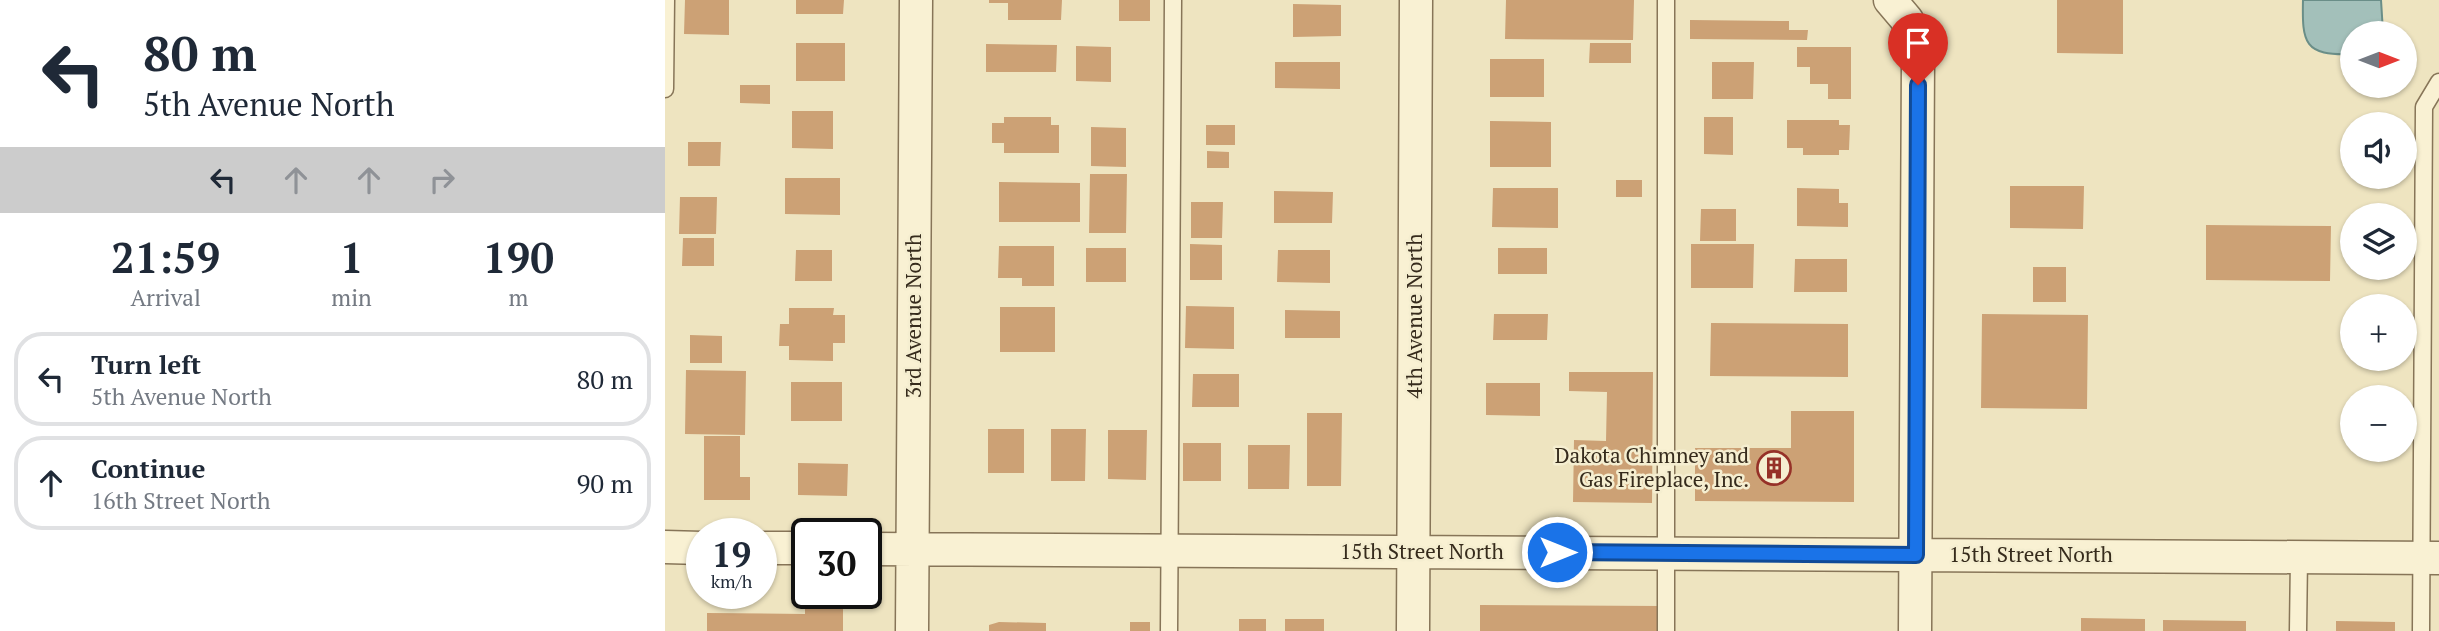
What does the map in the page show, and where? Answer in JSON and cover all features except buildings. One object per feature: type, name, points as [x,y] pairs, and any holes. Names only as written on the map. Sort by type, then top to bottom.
[{"type":"street","name":"3rd Avenue North","points":[[912,631],[916,0]]},
{"type":"street","name":"4th Avenue North","points":[[1413,631],[1416,0]]},
{"type":"street","points":[[1890,0],[1907,20],[1918,58],[1915,631]]},
{"type":"street","points":[[665,547],[686,548]]},
{"type":"street","name":"15th Street North","points":[[882,549],[2430,558]]},
{"type":"lane","points":[[665,89],[666,0]]},
{"type":"lane","points":[[1169,631],[1173,0]]},
{"type":"lane","points":[[1666,0],[1666,631]]},
{"type":"lane","points":[[2421,631],[2430,558],[2424,107],[2439,82]]},
{"type":"lane","points":[[2298,631],[2299,557]]},
{"type":"water","points":[[2303,0],[2381,0],[2382,21],[2340,21],[2340,54],[2315,49],[2305,37]]},
{"type":"place","name":"Dakota Chimney and Gas Fireplace, Inc.","points":[[1774,468]]},
{"type":"route","points":[[1557,552],[1916,555],[1918,85]]}]
